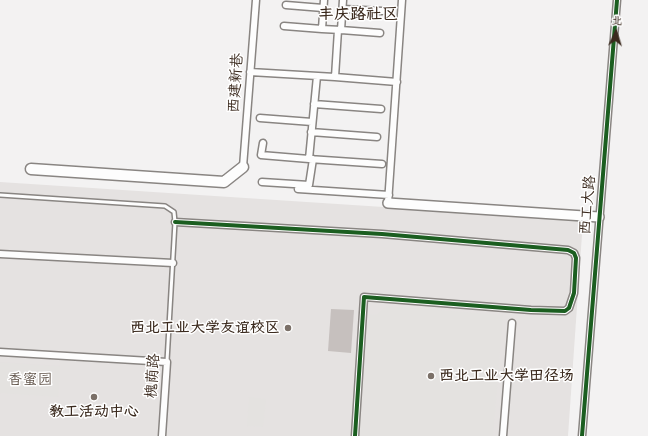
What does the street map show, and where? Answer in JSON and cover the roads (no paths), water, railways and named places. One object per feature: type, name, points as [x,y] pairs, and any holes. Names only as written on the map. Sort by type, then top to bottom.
[{"type":"main road","points":[[31,169],[224,182],[243,167]]},
{"type":"main road","points":[[389,199],[599,217]]},
{"type":"street","name":"西建新巷","points":[[243,167],[256,0]]},
{"type":"street","points":[[322,29],[324,0]]},
{"type":"street","points":[[335,77],[343,0]]},
{"type":"street","points":[[298,189],[389,199],[402,0]]},
{"type":"street","name":"西工大路","points":[[582,436],[617,0]]},
{"type":"street","points":[[286,5],[323,8]]},
{"type":"street","points":[[343,9],[382,12]]},
{"type":"street","points":[[284,26],[380,33]]},
{"type":"street","points":[[250,72],[397,82]]},
{"type":"street","points":[[262,182],[309,185],[311,132],[317,76]]},
{"type":"street","points":[[314,104],[381,109]]},
{"type":"street","points":[[260,118],[312,122]]},
{"type":"street","points":[[311,132],[377,137]]},
{"type":"street","points":[[263,143],[261,155],[382,164]]},
{"type":"street","points":[[175,222],[382,234],[568,250],[574,253],[576,258],[574,293],[568,308],[565,311],[531,310],[364,297],[354,436]]},
{"type":"street","points":[[0,254],[173,263]]},
{"type":"street","points":[[503,436],[512,323]]},
{"type":"street","points":[[0,352],[167,362]]},
{"type":"street","name":"槐荫路","points":[[162,436],[167,362]]},
{"type":"lane","points":[[0,195],[165,206],[174,212],[175,222]]},
{"type":"lane","name":"槐荫路","points":[[167,362],[175,222]]},
{"type":"place","name":"西北工业大学友谊校区","points":[[288,328]]},
{"type":"place","name":"西北工业大学田径场","points":[[431,376]]},
{"type":"place","name":"教工活动中心","points":[[94,397]]},
{"type":"district","name":"丰庆路社区","points":[[358,15]]},
{"type":"park label","name":"香蜜园","points":[[30,380]]}]
